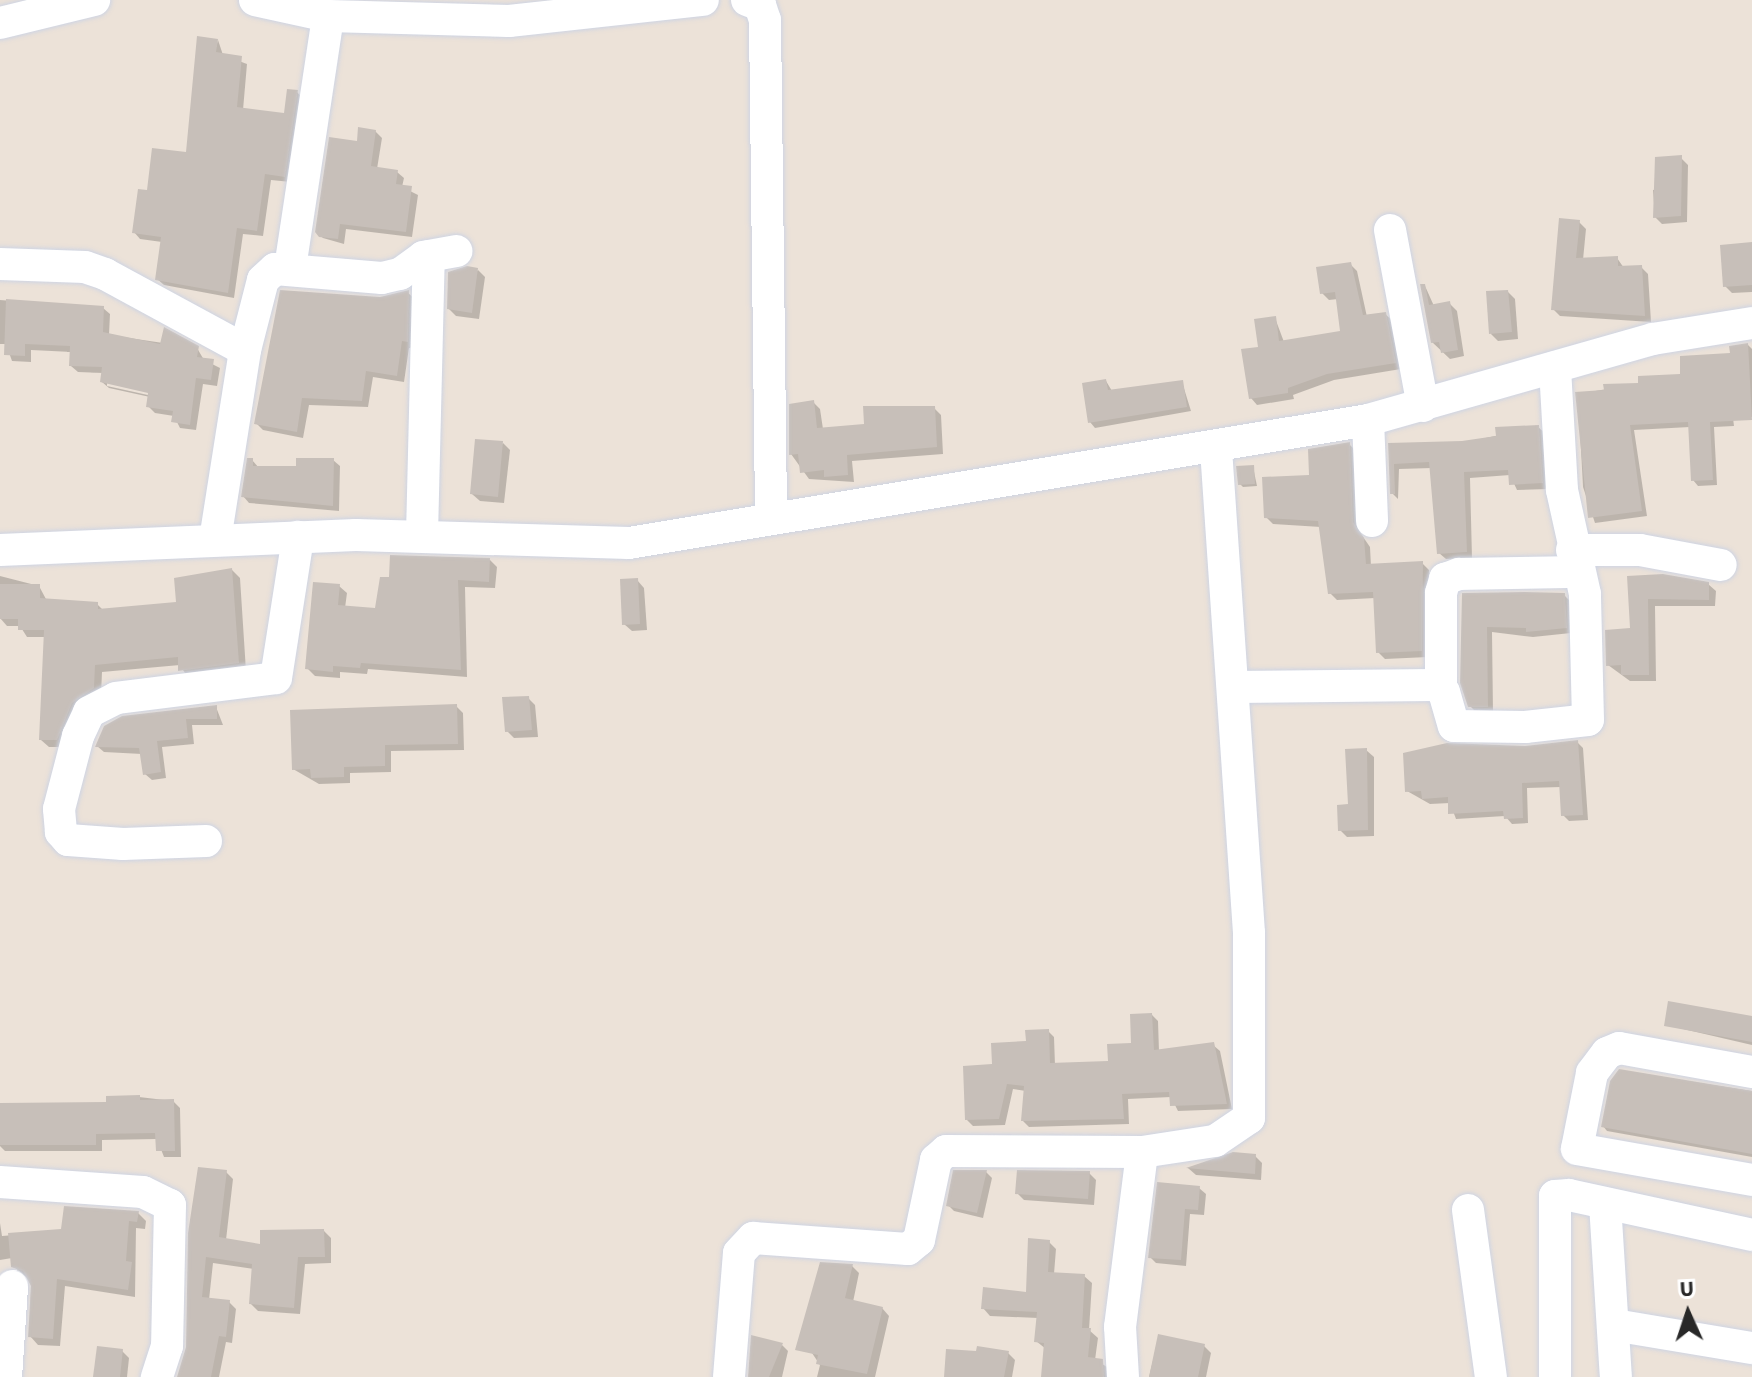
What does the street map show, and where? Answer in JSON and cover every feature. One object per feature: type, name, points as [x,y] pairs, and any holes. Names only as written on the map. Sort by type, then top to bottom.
[{"type":"street","points":[[255,0],[328,16],[509,21],[703,0]]},
{"type":"street","points":[[747,0],[760,5],[765,20],[771,518]]},
{"type":"street","points":[[0,23],[75,3]]},
{"type":"street","points":[[290,268],[328,16]]},
{"type":"street","points":[[1390,230],[1423,406]]},
{"type":"street","points":[[215,540],[245,350],[263,280],[275,269],[290,268],[382,278],[400,274],[442,253],[422,535]]},
{"type":"street","points":[[0,264],[85,267],[105,274],[245,350]]},
{"type":"street","points":[[0,550],[298,537],[422,535],[629,543],[1368,420],[1653,339],[1752,323]]},
{"type":"street","points":[[1555,367],[1562,490],[1576,561],[1585,594],[1588,720],[1550,726],[1454,726],[1441,687],[1441,593],[1445,579],[1459,574],[1576,561],[1640,550],[1721,565]]},
{"type":"street","points":[[1368,420],[1372,521]]},
{"type":"street","points":[[729,1377],[739,1253],[753,1238],[908,1249],[919,1240],[936,1160],[946,1151],[1142,1152],[1215,1141],[1242,1127],[1251,1108],[1249,933],[1235,687],[1216,447]]},
{"type":"street","points":[[206,841],[123,844],[68,840],[61,832],[59,809],[78,736],[89,712],[116,698],[276,678],[298,537]]},
{"type":"street","points":[[1235,687],[1441,687]]},
{"type":"street","points":[[1752,1072],[1619,1048],[1607,1053],[1592,1073],[1576,1155],[1752,1180]]},
{"type":"street","points":[[1123,1377],[1120,1327],[1142,1152]]},
{"type":"street","points":[[0,1182],[143,1192],[170,1205],[167,1346],[157,1377]]},
{"type":"street","points":[[1555,1377],[1553,1200],[1569,1195],[1752,1235]]},
{"type":"street","points":[[1605,1204],[1616,1377]]},
{"type":"street","points":[[1468,1210],[1491,1377]]},
{"type":"street","points":[[6,1377],[12,1286]]},
{"type":"street","points":[[1614,1325],[1752,1348]]},
{"type":"building","points":[[197,36],[218,39],[216,52],[242,56],[237,107],[284,113],[287,89],[298,90],[285,177],[265,174],[257,231],[237,228],[228,293],[155,280],[161,237],[132,233],[138,189],[147,190],[152,148],[186,152]]},
{"type":"building","points":[[358,127],[376,130],[371,166],[398,170],[396,184],[412,186],[406,232],[340,224],[338,239],[319,237],[315,232],[329,137],[357,141]]},
{"type":"building","points":[[1682,155],[1681,216],[1653,218],[1655,157]]},
{"type":"building","points":[[1559,218],[1580,220],[1576,258],[1618,256],[1618,266],[1642,265],[1645,316],[1551,310]]},
{"type":"building","points":[[1752,242],[1752,285],[1723,287],[1720,245]]},
{"type":"building","points":[[1351,262],[1363,315],[1386,312],[1396,363],[1327,374],[1288,388],[1288,393],[1249,399],[1241,349],[1258,347],[1254,319],[1276,316],[1279,341],[1340,331],[1335,292],[1320,294],[1316,267]]},
{"type":"building","points":[[467,266],[478,268],[472,313],[447,309],[448,272]]},
{"type":"building","points":[[1420,284],[1425,284],[1429,305],[1450,301],[1458,350],[1441,353],[1439,342],[1431,343]]},
{"type":"building","points":[[280,290],[380,297],[409,290],[408,342],[402,341],[397,376],[366,371],[362,401],[302,398],[297,432],[254,424]]},
{"type":"building","points":[[1508,290],[1512,332],[1489,334],[1486,291]]},
{"type":"building","points":[[6,299],[104,306],[103,332],[160,344],[164,327],[199,346],[197,357],[214,359],[211,380],[196,378],[190,425],[171,422],[173,411],[146,407],[148,393],[100,382],[102,367],[69,366],[70,346],[25,344],[25,356],[4,355]]},
{"type":"building","points":[[1748,343],[1752,420],[1710,422],[1713,480],[1691,481],[1688,422],[1630,425],[1642,511],[1588,518],[1575,392],[1604,390],[1603,384],[1638,383],[1638,376],[1680,374],[1680,356],[1730,353],[1729,346]]},
{"type":"building","points":[[1106,379],[1108,390],[1183,380],[1187,407],[1088,423],[1082,383]]},
{"type":"building","points":[[814,400],[817,428],[864,424],[863,406],[935,406],[937,447],[847,455],[848,475],[824,477],[824,470],[800,473],[798,454],[789,455],[789,404]]},
{"type":"building","points":[[1539,425],[1543,483],[1509,485],[1508,470],[1464,472],[1467,552],[1437,554],[1429,462],[1394,464],[1395,494],[1390,494],[1388,443],[1462,441],[1496,436],[1495,427]]},
{"type":"building","points":[[475,439],[503,441],[498,497],[470,494]]},
{"type":"building","points":[[1350,442],[1353,522],[1364,538],[1366,564],[1423,561],[1422,651],[1376,653],[1373,592],[1328,594],[1318,521],[1264,518],[1262,477],[1309,475],[1308,449]]},
{"type":"building","points":[[247,458],[253,458],[253,466],[296,466],[296,458],[334,458],[333,506],[241,497]]},
{"type":"building","points":[[1254,465],[1255,484],[1238,485],[1236,466]]},
{"type":"building","points":[[390,555],[490,558],[489,582],[458,580],[461,670],[361,663],[360,668],[333,666],[333,672],[305,669],[313,582],[340,584],[338,605],[375,608],[380,577],[389,577]]},
{"type":"building","points":[[232,568],[239,663],[178,671],[178,657],[95,665],[94,688],[72,703],[57,740],[39,740],[44,630],[18,630],[18,619],[0,619],[0,584],[40,584],[40,598],[98,602],[98,609],[176,602],[174,578]]},
{"type":"building","points":[[1663,574],[1709,582],[1709,600],[1648,599],[1649,675],[1621,675],[1621,665],[1606,666],[1605,630],[1630,628],[1627,576]]},
{"type":"building","points":[[638,578],[640,624],[622,625],[620,579]]},
{"type":"building","points":[[1462,593],[1565,593],[1567,628],[1526,632],[1526,628],[1487,627],[1488,707],[1468,707],[1460,683]]},
{"type":"building","points":[[529,696],[532,730],[505,732],[502,697]]},
{"type":"building","points":[[457,704],[458,744],[385,745],[385,766],[344,767],[344,777],[311,778],[310,769],[292,770],[290,710]]},
{"type":"building","points":[[217,705],[217,719],[186,719],[188,738],[157,741],[161,772],[143,775],[139,748],[95,747],[104,726],[122,716]]},
{"type":"building","points":[[1578,740],[1583,815],[1561,816],[1559,781],[1522,783],[1523,818],[1504,819],[1503,811],[1448,814],[1448,797],[1422,799],[1421,791],[1405,792],[1403,753],[1447,743],[1525,746]]},
{"type":"building","points":[[1367,748],[1368,830],[1338,831],[1337,805],[1348,804],[1345,749]]},
{"type":"building","points":[[1668,1001],[1752,1016],[1752,1042],[1664,1026]]},
{"type":"building","points":[[1152,1013],[1154,1050],[1214,1042],[1227,1104],[1170,1106],[1169,1092],[1122,1094],[1124,1119],[1021,1121],[1024,1086],[1007,1084],[999,1119],[965,1120],[963,1066],[992,1064],[991,1043],[1026,1041],[1025,1030],[1049,1029],[1050,1063],[1108,1061],[1107,1044],[1131,1043],[1130,1014]]},
{"type":"building","points":[[1619,1069],[1752,1091],[1752,1154],[1601,1127],[1610,1081]]},
{"type":"building","points":[[140,1095],[140,1100],[174,1099],[175,1151],[156,1151],[155,1133],[96,1134],[96,1145],[0,1145],[0,1103],[106,1102],[106,1096]]},
{"type":"building","points":[[1233,1152],[1256,1154],[1255,1174],[1186,1168]]},
{"type":"building","points":[[198,1167],[227,1170],[219,1237],[260,1244],[260,1230],[324,1229],[325,1257],[298,1257],[294,1308],[249,1304],[252,1264],[206,1257],[202,1297],[230,1300],[226,1337],[219,1336],[211,1377],[177,1377],[186,1347],[188,1233]]},
{"type":"building","points":[[953,1170],[987,1170],[977,1213],[946,1206]]},
{"type":"building","points":[[1017,1170],[1090,1171],[1088,1199],[1015,1194]]},
{"type":"building","points":[[1157,1182],[1200,1186],[1198,1210],[1185,1209],[1181,1260],[1148,1258]]},
{"type":"building","points":[[64,1206],[139,1211],[137,1222],[129,1221],[126,1261],[132,1262],[128,1290],[57,1279],[53,1339],[28,1337],[31,1286],[23,1271],[11,1267],[8,1233],[61,1229]]},
{"type":"building","points":[[1028,1238],[1050,1240],[1048,1272],[1085,1274],[1082,1328],[1091,1328],[1088,1357],[1103,1359],[1104,1377],[1041,1377],[1044,1343],[1034,1342],[1037,1312],[981,1309],[983,1287],[1026,1292]]},
{"type":"building","points":[[820,1262],[853,1264],[845,1298],[883,1307],[867,1374],[816,1364],[818,1355],[795,1350]]},
{"type":"building","points":[[1158,1334],[1205,1344],[1198,1377],[1149,1377]]},
{"type":"building","points":[[751,1335],[783,1343],[769,1377],[748,1377]]},
{"type":"building","points":[[97,1346],[123,1349],[120,1377],[93,1377]]},
{"type":"building","points":[[977,1346],[1009,1351],[1004,1377],[944,1377],[946,1349],[976,1351]]}]
